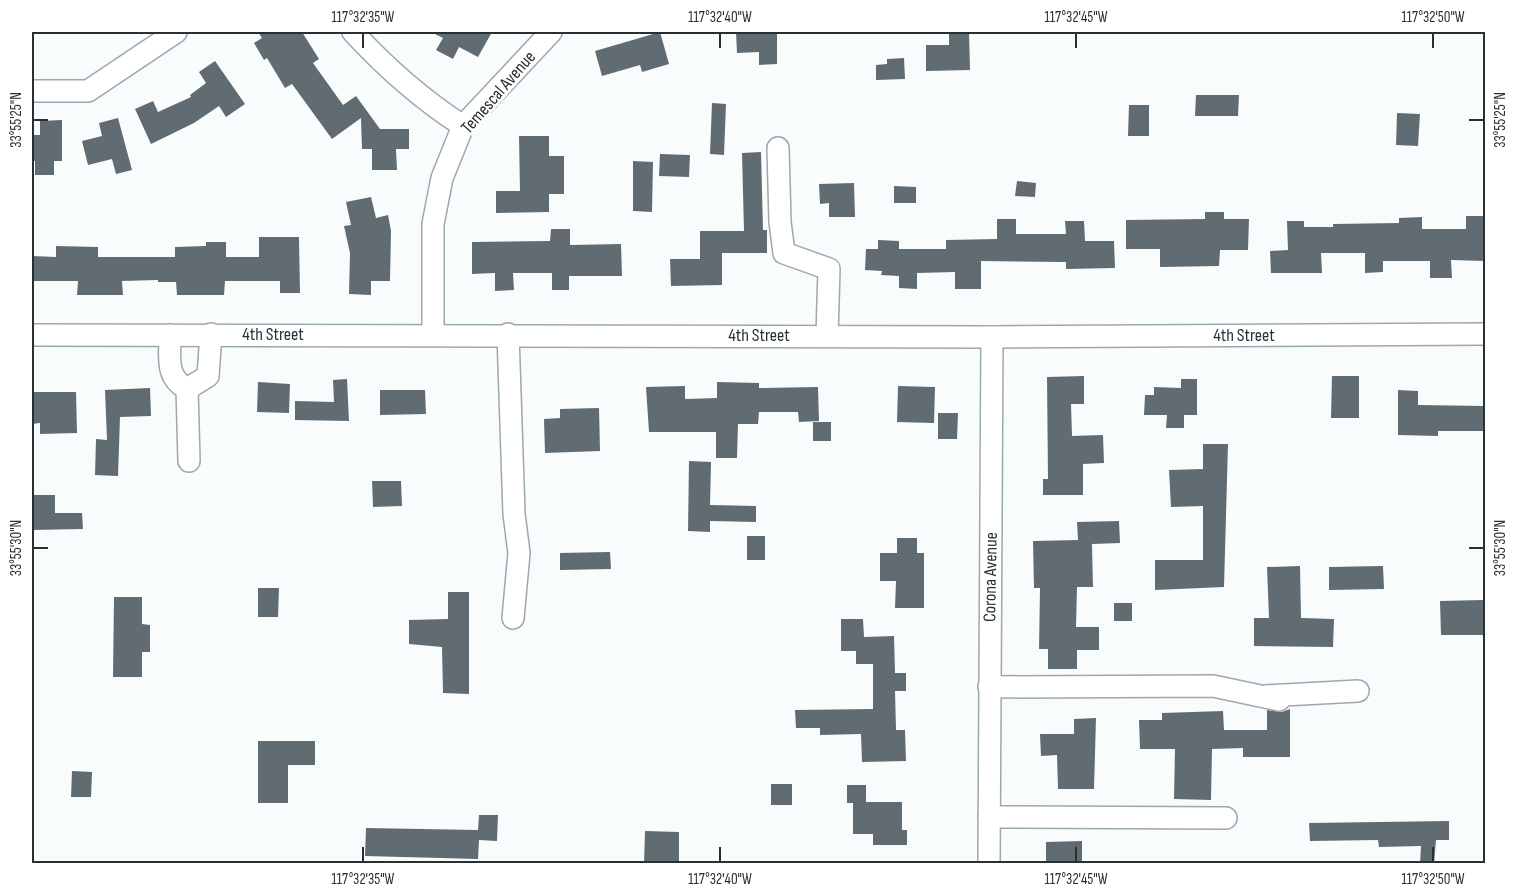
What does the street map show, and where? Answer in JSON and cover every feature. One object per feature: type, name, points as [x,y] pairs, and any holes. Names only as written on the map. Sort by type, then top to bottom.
[{"type":"street","points":[[32,91],[88,91],[176,32]]},
{"type":"street","points":[[353,32],[386,68],[428,103],[464,126]]},
{"type":"street","name":"Temescal Avenue","points":[[433,334],[433,224],[442,178],[464,126],[551,32]]},
{"type":"street","points":[[778,148],[780,222],[784,253],[829,269],[827,336]]},
{"type":"street","points":[[187,389],[208,376],[211,334]]},
{"type":"street","points":[[508,334],[514,447],[514,514],[519,553],[513,618]]},
{"type":"street","name":"4th Street","points":[[32,335],[508,334],[992,337],[1485,334]]},
{"type":"street","points":[[170,335],[170,372],[176,383],[187,389]]},
{"type":"street","name":"Corona Avenue","points":[[989,864],[988,687],[992,337]]},
{"type":"street","points":[[187,389],[189,461]]},
{"type":"street","points":[[988,687],[1213,686],[1270,698],[1358,691]]},
{"type":"street","points":[[989,817],[1226,818]]},
{"type":"building","points":[[258,32],[302,32],[319,59],[313,63],[343,105],[356,96],[380,129],[409,129],[409,149],[396,149],[397,170],[372,170],[372,149],[362,149],[361,118],[332,139],[292,84],[285,88],[267,58],[264,60],[254,43],[262,38]]},
{"type":"building","points":[[431,32],[492,32],[478,57],[459,47],[453,59],[436,50],[443,38]]},
{"type":"building","points":[[660,32],[669,64],[642,72],[640,65],[602,76],[595,51]]},
{"type":"building","points":[[736,32],[777,32],[777,64],[759,65],[759,52],[737,53]]},
{"type":"building","points":[[949,32],[969,32],[970,70],[926,71],[926,45],[949,45]]},
{"type":"building","points":[[904,58],[905,79],[876,80],[876,65],[887,64],[887,59]]},
{"type":"building","points":[[215,61],[245,104],[226,117],[219,106],[194,123],[151,144],[135,109],[153,101],[158,112],[191,97],[190,95],[206,83],[199,72]]},
{"type":"building","points":[[1196,95],[1239,95],[1238,116],[1195,116]]},
{"type":"building","points":[[712,103],[726,104],[724,155],[710,154]]},
{"type":"building","points":[[1129,105],[1149,105],[1149,136],[1128,136]]},
{"type":"building","points":[[1397,113],[1420,114],[1418,146],[1396,145]]},
{"type":"building","points":[[118,118],[132,170],[116,174],[112,159],[88,165],[82,141],[102,136],[99,123]]},
{"type":"building","points":[[62,120],[62,161],[54,161],[54,175],[35,175],[35,161],[32,161],[32,135],[40,135],[40,121]]},
{"type":"building","points":[[519,136],[549,136],[549,156],[564,156],[564,194],[549,194],[549,212],[496,213],[496,191],[520,191]]},
{"type":"building","points":[[761,152],[763,230],[767,230],[767,253],[722,253],[722,285],[671,286],[670,259],[700,259],[700,231],[744,231],[742,153]]},
{"type":"building","points":[[660,154],[690,155],[689,177],[659,176]]},
{"type":"building","points":[[633,161],[653,162],[652,212],[633,211]]},
{"type":"building","points":[[1017,181],[1036,183],[1035,197],[1015,196]]},
{"type":"building","points":[[854,183],[855,217],[829,217],[829,203],[820,204],[819,184]]},
{"type":"building","points":[[894,186],[916,187],[916,203],[894,203]]},
{"type":"building","points":[[371,197],[376,218],[388,215],[391,231],[390,281],[371,281],[371,295],[349,294],[350,253],[344,226],[351,225],[346,202]]},
{"type":"building","points":[[1205,212],[1224,212],[1224,219],[1249,219],[1248,250],[1220,250],[1219,266],[1160,267],[1160,249],[1126,249],[1126,220],[1205,219]]},
{"type":"building","points":[[1466,216],[1485,216],[1485,261],[1451,260],[1452,278],[1430,278],[1430,261],[1383,261],[1383,272],[1365,273],[1365,253],[1321,253],[1322,273],[1271,273],[1270,251],[1288,250],[1287,221],[1304,221],[1304,227],[1333,227],[1333,224],[1399,223],[1399,218],[1422,217],[1422,229],[1466,229]]},
{"type":"building","points":[[997,219],[1016,219],[1016,234],[1066,234],[1065,221],[1084,221],[1085,241],[1114,241],[1115,268],[1066,269],[1066,262],[981,261],[981,289],[955,289],[955,272],[917,273],[917,289],[899,288],[899,276],[881,275],[882,271],[865,270],[866,249],[878,249],[878,240],[899,241],[899,249],[946,249],[946,240],[997,239]]},
{"type":"building","points":[[551,229],[570,229],[570,245],[621,244],[622,276],[569,276],[569,290],[552,290],[552,273],[513,273],[514,290],[495,291],[495,273],[472,274],[472,242],[550,241]]},
{"type":"building","points":[[259,237],[299,237],[300,293],[280,293],[280,281],[225,281],[224,295],[177,295],[176,282],[158,282],[158,280],[122,281],[123,295],[77,295],[78,281],[32,281],[32,256],[56,257],[56,246],[98,247],[98,257],[175,257],[175,247],[206,246],[206,242],[226,242],[226,257],[259,257]]},
{"type":"building","points":[[1084,376],[1084,404],[1071,404],[1072,436],[1103,435],[1104,463],[1083,464],[1083,495],[1043,495],[1043,479],[1048,479],[1047,377]]},
{"type":"building","points":[[1332,376],[1359,376],[1359,418],[1331,418]]},
{"type":"building","points":[[347,379],[349,421],[295,420],[295,401],[334,402],[333,380]]},
{"type":"building","points":[[1181,379],[1197,379],[1197,415],[1184,415],[1184,428],[1166,428],[1167,415],[1144,415],[1145,395],[1154,395],[1154,387],[1181,388]]},
{"type":"building","points":[[258,382],[290,384],[289,413],[257,412]]},
{"type":"building","points":[[717,382],[759,383],[759,388],[818,387],[819,421],[799,422],[798,412],[759,412],[758,424],[738,424],[737,458],[716,458],[716,432],[649,432],[646,387],[685,386],[685,399],[717,398]]},
{"type":"building","points":[[898,386],[935,387],[934,423],[897,422]]},
{"type":"building","points":[[150,388],[151,416],[120,417],[118,476],[95,475],[96,439],[107,440],[105,390]]},
{"type":"building","points":[[380,390],[425,390],[426,414],[380,415]]},
{"type":"building","points":[[1398,390],[1418,391],[1418,405],[1485,406],[1485,431],[1438,431],[1438,436],[1398,435]]},
{"type":"building","points":[[32,392],[76,392],[77,433],[40,434],[40,423],[32,424]]},
{"type":"building","points":[[599,408],[600,451],[545,453],[544,419],[560,418],[560,409]]},
{"type":"building","points":[[938,413],[958,413],[957,439],[938,439]]},
{"type":"building","points":[[813,422],[831,422],[831,441],[813,441]]},
{"type":"building","points":[[1203,444],[1228,444],[1224,587],[1155,590],[1155,560],[1203,560],[1203,506],[1171,507],[1169,470],[1203,469]]},
{"type":"building","points":[[689,461],[711,462],[710,505],[756,506],[756,522],[710,521],[710,532],[688,531]]},
{"type":"building","points":[[372,481],[401,481],[402,506],[373,507]]},
{"type":"building","points":[[32,495],[55,495],[55,513],[82,513],[83,529],[32,530]]},
{"type":"building","points":[[1119,521],[1120,543],[1092,544],[1093,587],[1077,587],[1076,627],[1099,627],[1099,650],[1077,650],[1077,669],[1048,669],[1048,649],[1039,649],[1040,588],[1034,588],[1033,541],[1078,540],[1077,522]]},
{"type":"building","points":[[747,536],[765,536],[765,560],[747,560]]},
{"type":"building","points":[[897,538],[917,538],[917,553],[924,553],[924,608],[895,608],[896,581],[880,581],[880,553],[897,553]]},
{"type":"building","points":[[610,552],[611,569],[560,570],[560,553]]},
{"type":"building","points":[[1300,566],[1301,618],[1334,619],[1333,647],[1254,646],[1254,618],[1269,618],[1267,567]]},
{"type":"building","points":[[1383,566],[1384,589],[1329,590],[1329,567]]},
{"type":"building","points":[[258,588],[279,588],[278,617],[258,617]]},
{"type":"building","points":[[448,592],[469,592],[469,694],[443,693],[442,647],[409,644],[409,620],[448,619]]},
{"type":"building","points":[[114,597],[142,597],[142,624],[150,625],[150,652],[142,652],[142,677],[113,677]]},
{"type":"building","points":[[1483,600],[1484,635],[1441,635],[1440,601]]},
{"type":"building","points":[[1114,603],[1132,603],[1132,621],[1114,621]]},
{"type":"building","points":[[841,619],[863,619],[864,637],[894,636],[895,673],[906,673],[906,691],[895,691],[896,730],[905,730],[906,761],[862,762],[861,734],[820,735],[820,728],[796,728],[795,710],[873,709],[873,664],[856,664],[856,651],[841,651]]},
{"type":"building","points":[[1290,709],[1290,757],[1243,757],[1243,748],[1212,749],[1211,800],[1174,799],[1175,749],[1140,749],[1139,720],[1162,720],[1162,713],[1223,711],[1224,730],[1267,730],[1267,710],[1282,712]]},
{"type":"building","points":[[1096,718],[1094,789],[1058,789],[1057,755],[1041,756],[1040,734],[1074,734],[1074,719]]},
{"type":"building","points":[[258,741],[315,741],[315,765],[288,765],[288,803],[258,803]]},
{"type":"building","points":[[72,771],[92,772],[91,797],[71,797]]},
{"type":"building","points":[[771,784],[792,784],[792,805],[771,805]]},
{"type":"building","points":[[847,785],[866,785],[866,802],[902,802],[902,830],[907,830],[907,845],[873,845],[873,834],[853,834],[853,803],[847,803]]},
{"type":"building","points":[[479,815],[498,815],[497,841],[479,840],[478,859],[365,856],[366,828],[478,830]]},
{"type":"building","points":[[1449,821],[1449,840],[1436,840],[1434,864],[1420,864],[1421,846],[1379,847],[1378,840],[1310,841],[1309,823]]},
{"type":"building","points":[[645,831],[679,832],[679,864],[644,864]]},
{"type":"building","points":[[1082,841],[1082,864],[1046,864],[1046,842]]}]
